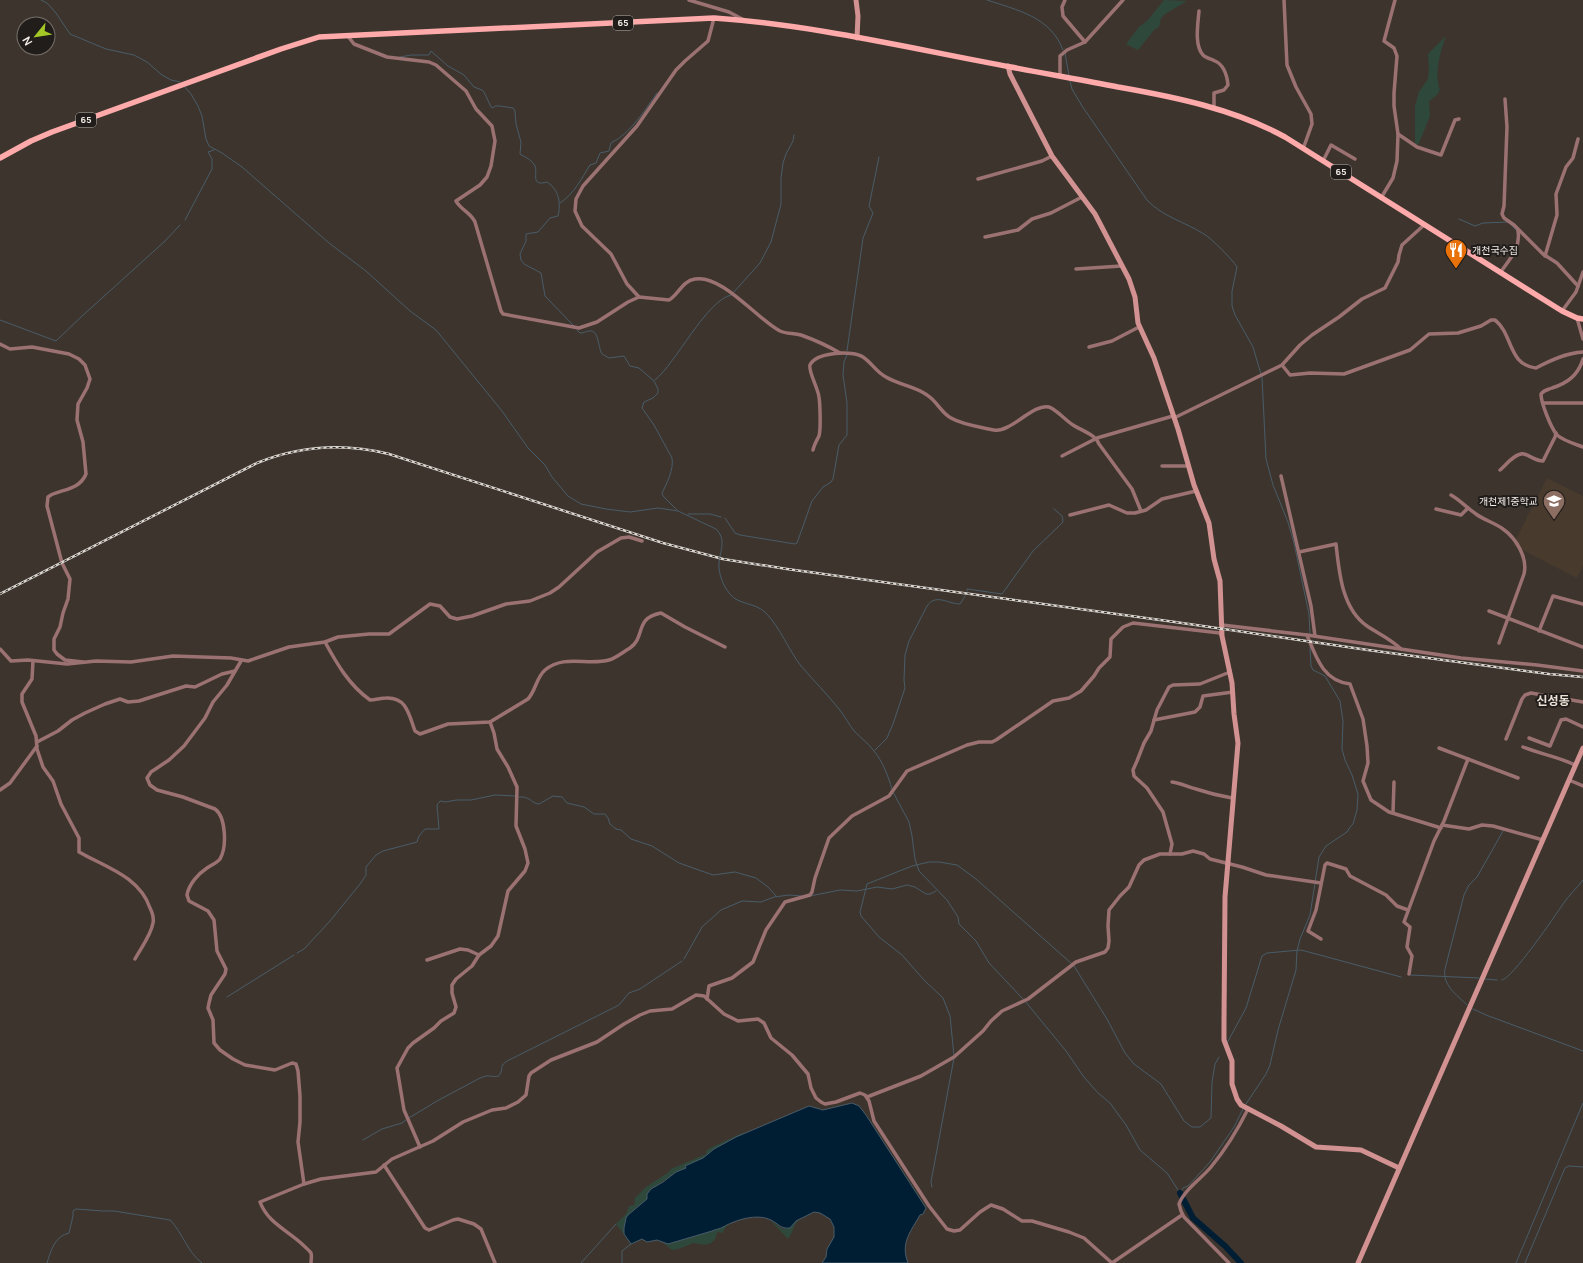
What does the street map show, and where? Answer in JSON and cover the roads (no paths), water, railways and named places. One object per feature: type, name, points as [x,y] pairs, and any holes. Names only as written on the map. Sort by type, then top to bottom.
[{"type":"main road","name":"65","points":[[0,158],[40,137],[309,39],[347,35],[714,18],[745,21],[857,38],[1157,94],[1241,117],[1269,128],[1562,311],[1580,318]]},
{"type":"street","points":[[689,0],[729,12],[745,21]]},
{"type":"street","points":[[856,0],[858,16],[857,38]]},
{"type":"street","points":[[1065,0],[1062,7],[1063,16],[1085,42]]},
{"type":"street","points":[[1062,77],[1059,58],[1062,54],[1066,50],[1085,42],[1124,0]]},
{"type":"street","points":[[1284,0],[1287,65],[1296,87],[1311,114],[1312,124],[1302,149]]},
{"type":"street","points":[[1381,198],[1395,172],[1397,161],[1398,134],[1394,102],[1397,56],[1394,48],[1384,42],[1395,0]]},
{"type":"street","points":[[1199,11],[1198,33],[1200,50],[1205,57],[1220,64],[1225,72],[1228,85],[1224,90],[1214,93],[1214,109]]},
{"type":"street","points":[[639,297],[627,284],[611,254],[582,226],[575,211],[576,199],[583,186],[637,126],[676,70],[708,41],[714,18]]},
{"type":"street","points":[[347,35],[354,44],[387,57],[429,62],[436,65],[466,91],[476,109],[492,126],[495,141],[489,173],[483,182],[456,201],[471,215],[476,222],[500,310],[503,314],[579,328],[597,322],[628,302],[639,297],[669,300],[687,281],[694,279],[706,280],[715,283],[736,297],[780,331],[806,337],[840,353]]},
{"type":"street","points":[[1008,66],[1010,74],[1052,156],[1097,218],[1133,290],[1139,327],[1154,358],[1174,417],[1196,491],[1209,523],[1214,559],[1220,582],[1222,636],[1233,692],[1238,743],[1232,798],[1225,897],[1224,1034],[1224,1040],[1232,1061],[1232,1081],[1237,1099],[1242,1106],[1281,1126],[1316,1147],[1361,1150],[1399,1168]]},
{"type":"street","points":[[1505,99],[1507,134],[1504,206],[1502,214],[1504,218],[1545,256],[1557,263],[1578,286]]},
{"type":"street","points":[[1398,134],[1417,147],[1441,155],[1455,120],[1459,119]]},
{"type":"street","points":[[1545,256],[1557,215],[1556,194],[1566,167],[1573,158],[1578,139]]},
{"type":"street","points":[[1323,161],[1332,145],[1355,159]]},
{"type":"street","points":[[978,179],[1042,161],[1052,156]]},
{"type":"street","points":[[985,237],[1018,230],[1032,219],[1051,213],[1082,197]]},
{"type":"street","points":[[1062,456],[1097,438],[1174,417],[1282,365],[1312,334],[1339,317],[1362,299],[1384,288],[1398,262],[1402,245],[1424,225]]},
{"type":"street","points":[[1500,273],[1515,251],[1519,239],[1518,230]]},
{"type":"street","points":[[1076,269],[1121,266]]},
{"type":"street","points":[[1562,311],[1576,292],[1583,272]]},
{"type":"street","points":[[1580,318],[1583,339]]},
{"type":"street","points":[[1282,365],[1290,375],[1310,373],[1344,374],[1410,350],[1429,334],[1458,333],[1481,326],[1491,320],[1498,322],[1506,332],[1515,356],[1532,367],[1536,368],[1554,359],[1583,352]]},
{"type":"street","points":[[1089,347],[1112,341],[1139,327]]},
{"type":"street","points":[[0,344],[10,349],[32,347],[76,356],[82,361],[89,373],[89,383],[78,404],[77,410],[77,425],[83,442],[86,474],[81,482],[74,487],[48,497],[47,506],[62,563],[70,579],[68,598],[60,627],[54,639],[54,650],[65,660],[84,663]]},
{"type":"street","points":[[812,450],[820,430],[818,391],[810,367],[813,361],[820,357],[840,353],[856,354],[864,357],[886,378],[927,395],[948,416],[956,421],[997,430],[1018,421],[1035,410],[1048,407],[1052,409],[1073,425],[1097,438],[1099,444],[1132,489],[1141,511]]},
{"type":"street","points":[[1583,359],[1580,368],[1571,379],[1542,392],[1541,398],[1556,433],[1562,438],[1583,447]]},
{"type":"street","points":[[1543,404],[1583,403]]},
{"type":"street","points":[[1500,470],[1520,455],[1524,454],[1534,459],[1543,461],[1556,433]]},
{"type":"street","points":[[1162,466],[1189,466]]},
{"type":"street","points":[[1281,476],[1299,552],[1300,564],[1311,606],[1314,636]]},
{"type":"street","points":[[1070,515],[1109,505],[1127,513],[1133,513],[1148,509],[1162,499],[1196,491]]},
{"type":"street","points":[[1451,496],[1481,517],[1504,529],[1522,552],[1526,570],[1499,643]]},
{"type":"street","points":[[1436,509],[1461,515],[1468,508]]},
{"type":"street","points":[[0,649],[11,661],[56,663],[84,663],[96,661],[132,662],[173,656],[231,658],[241,661],[258,658],[289,647],[325,642],[358,634],[389,634],[430,604],[440,606],[450,617],[457,619],[472,616],[506,604],[530,601],[550,593],[559,587],[596,552],[621,538],[629,537],[642,541]]},
{"type":"street","points":[[1299,552],[1336,544],[1342,586],[1353,610],[1367,626],[1387,638],[1402,650]]},
{"type":"street","points":[[1539,631],[1552,596],[1583,604]]},
{"type":"street","points":[[1489,611],[1583,647]]},
{"type":"street","points":[[325,642],[341,670],[356,688],[370,700],[388,698],[396,699],[402,703],[409,711],[414,728],[417,732],[423,733],[448,724],[490,722],[528,698],[531,695],[538,678],[550,666],[568,661],[606,660],[614,657],[635,644],[642,626],[648,619],[656,614],[661,613],[684,627],[725,647]]},
{"type":"street","points":[[707,999],[709,986],[732,978],[753,962],[766,930],[785,902],[810,895],[817,870],[828,841],[832,835],[852,816],[889,796],[907,771],[967,745],[979,742],[992,742],[1053,701],[1069,698],[1081,691],[1094,676],[1098,668],[1110,657],[1112,639],[1118,631],[1128,625],[1136,623],[1166,626],[1220,633],[1222,636]]},
{"type":"street","points":[[1222,625],[1307,635],[1461,658],[1583,671]]},
{"type":"street","points":[[1307,635],[1318,660],[1329,676],[1338,682],[1350,684],[1363,719],[1368,763],[1363,781],[1371,800],[1393,813],[1441,826],[1469,829],[1482,825],[1493,826],[1543,840]]},
{"type":"street","points":[[33,661],[31,682],[24,690],[21,698],[36,736],[43,767],[53,781],[61,804],[79,838],[79,852],[107,865],[136,885],[147,899],[152,912],[153,922],[135,959]]},
{"type":"street","points":[[241,661],[227,685],[211,704],[205,718],[184,746],[169,760],[151,772],[147,778],[150,785],[156,790],[183,797],[215,809],[222,818],[224,833],[222,853],[218,860],[197,876],[187,895],[189,900],[208,911],[214,920],[217,951],[226,969],[225,974],[211,995],[208,1008],[213,1020],[214,1043],[220,1050],[245,1065],[275,1070],[292,1063],[296,1064],[300,1096],[298,1142],[304,1184]]},
{"type":"street","points":[[0,790],[10,783],[37,744],[85,713],[120,699],[128,702],[139,701],[186,686],[195,687],[222,674],[235,671]]},
{"type":"street","points":[[1170,854],[1172,844],[1163,812],[1147,788],[1133,773],[1142,747],[1151,731],[1157,710],[1168,689],[1171,686],[1196,685],[1230,672]]},
{"type":"street","points":[[1154,720],[1192,713],[1200,707],[1203,696],[1233,692]]},
{"type":"street","points":[[1506,739],[1525,695],[1531,693],[1583,702]]},
{"type":"street","points":[[1529,738],[1550,746],[1561,720],[1566,719],[1583,727]]},
{"type":"street","points":[[420,1147],[404,1110],[397,1068],[408,1048],[413,1043],[444,1019],[454,1014],[456,1007],[452,994],[452,985],[456,978],[472,966],[478,955],[488,949],[495,942],[508,891],[525,871],[528,863],[525,849],[516,826],[517,787],[508,767],[497,749],[490,722]]},
{"type":"street","points":[[1523,747],[1550,757],[1562,759],[1575,765]]},
{"type":"street","points":[[1439,748],[1518,778]]},
{"type":"street","points":[[1358,1263],[1583,748]]},
{"type":"street","points":[[1409,974],[1412,956],[1407,947],[1410,927],[1404,922],[1434,841],[1468,760]]},
{"type":"street","points":[[1569,780],[1583,786]]},
{"type":"street","points":[[1172,782],[1180,783],[1213,795],[1232,798]]},
{"type":"street","points":[[1393,813],[1394,782]]},
{"type":"street","points":[[867,1097],[922,1076],[954,1057],[983,1031],[991,1020],[1002,1011],[1028,998],[1076,962],[1105,952],[1109,945],[1108,921],[1111,906],[1129,887],[1141,863],[1148,858],[1196,851],[1207,855],[1210,859],[1271,876],[1321,883]]},
{"type":"street","points":[[1321,939],[1308,931],[1316,910],[1326,864],[1338,865],[1346,869],[1350,876],[1386,895],[1397,906],[1408,910]]},
{"type":"street","points":[[426,960],[460,949],[468,950],[478,955]]},
{"type":"street","points":[[311,1263],[312,1256],[308,1249],[274,1223],[265,1213],[260,1202],[304,1184],[321,1179],[372,1173],[380,1169],[392,1159],[433,1141],[463,1122],[492,1110],[506,1108],[518,1102],[526,1095],[529,1076],[531,1073],[551,1060],[597,1042],[630,1020],[650,1011],[672,1009],[700,994],[724,1014],[738,1021],[758,1018],[764,1022],[771,1038],[792,1055],[808,1074],[811,1088],[816,1098],[821,1102],[826,1104],[836,1102],[860,1093],[867,1097],[874,1120],[930,1206],[947,1229],[954,1231],[960,1230],[974,1217],[991,1205],[1003,1209],[1022,1221],[1032,1221],[1084,1238],[1112,1263],[1182,1215]]},
{"type":"street","points":[[1229,1263],[1182,1215],[1179,1207],[1180,1201],[1185,1194],[1215,1162],[1238,1129],[1248,1109]]},
{"type":"street","points":[[384,1165],[425,1228],[429,1230],[458,1219],[474,1224],[481,1229],[495,1263]]},
{"type":"water","points":[[852,1103],[859,1106],[866,1115],[926,1208],[910,1232],[906,1243],[905,1249],[908,1263],[822,1263],[826,1257],[827,1249],[834,1237],[834,1227],[830,1219],[820,1213],[814,1212],[796,1221],[790,1228],[782,1227],[765,1218],[753,1217],[668,1244],[657,1240],[647,1242],[642,1239],[631,1244],[624,1234],[626,1218],[647,1199],[647,1194],[651,1189],[676,1172],[686,1168],[685,1166],[703,1158],[714,1149],[736,1137],[809,1106],[823,1110]]},
{"type":"waterway","points":[[41,0],[47,3],[56,13],[70,34],[106,49],[134,55],[147,62],[162,75],[171,80],[180,82]]},
{"type":"waterway","points":[[987,0],[1010,7],[1042,22],[1058,39],[1063,50]]},
{"type":"waterway","points":[[400,57],[411,55],[429,55],[431,51],[448,66],[464,75],[474,87],[482,90],[491,107],[493,108],[495,106],[500,106],[513,108],[515,111],[516,124],[521,142],[520,154],[534,164],[538,183],[547,182],[551,185],[557,193],[559,201],[558,216],[550,218],[538,232],[526,234],[526,241],[520,254],[521,260],[524,264],[541,273],[545,296],[574,326]]},
{"type":"waterway","points":[[1065,53],[1069,76]]},
{"type":"waterway","points":[[1070,81],[1072,89],[1082,106],[1147,200],[1160,211],[1207,236],[1237,267],[1232,291],[1232,306],[1235,315],[1253,347],[1261,374]]},
{"type":"waterway","points":[[184,86],[198,106],[202,116],[206,139],[209,146],[242,167],[329,243],[366,271],[410,311],[436,330],[502,411],[528,448],[545,465],[552,477],[568,496],[581,504],[606,509],[630,512],[658,508],[678,511],[716,529],[722,540],[719,571],[727,591],[733,598],[762,609],[766,613],[780,632],[801,666],[830,698],[855,732],[877,755],[885,769],[892,789]]},
{"type":"waterway","points":[[560,203],[574,190],[590,165],[596,163],[600,153],[609,151],[611,143],[631,128],[657,93]]},
{"type":"waterway","points":[[733,293],[760,263],[771,242],[781,204],[781,178],[783,163],[793,141],[794,135]]},
{"type":"waterway","points":[[185,220],[212,169],[212,159],[208,152],[214,150]]},
{"type":"waterway","points":[[847,351],[863,238],[873,213],[869,206],[879,157]]},
{"type":"waterway","points":[[1459,219],[1475,226],[1483,223],[1508,222],[1517,231]]},
{"type":"waterway","points":[[0,320],[56,341],[164,242],[180,225]]},
{"type":"waterway","points":[[655,380],[663,372],[712,308],[721,300],[731,295]]},
{"type":"waterway","points":[[577,330],[580,333],[593,331],[597,336],[602,354],[609,358],[624,356],[630,366],[639,368],[654,381],[658,389],[658,393],[653,398],[644,402],[642,408],[654,425],[672,458],[671,471],[662,493],[663,496],[677,510]]},
{"type":"waterway","points":[[725,518],[735,533],[740,535],[795,544],[797,543],[812,501],[823,487],[833,479],[839,445],[847,435],[847,403],[843,375],[844,362],[847,355]]},
{"type":"waterway","points":[[1262,377],[1266,459],[1273,485],[1288,522],[1294,543],[1309,614],[1310,634]]},
{"type":"waterway","points":[[967,591],[967,589],[1002,594],[1033,551],[1062,523],[1062,516],[1054,509]]},
{"type":"waterway","points":[[688,514],[710,514],[721,517]]},
{"type":"waterway","points":[[875,750],[887,738],[893,724],[905,688],[905,655],[909,641],[927,606],[934,600],[942,600],[960,604],[965,596]]},
{"type":"waterway","points":[[1246,1104],[1266,1074],[1270,1065],[1278,1030],[1296,970],[1297,951],[1300,939],[1310,915],[1319,857],[1326,846],[1347,832],[1353,824],[1357,810],[1358,794],[1342,749],[1343,721],[1340,701],[1325,676],[1313,670],[1311,666],[1310,647]]},
{"type":"waterway","points":[[893,792],[909,822],[915,859],[919,871],[947,900],[958,917],[959,924],[976,941],[989,963],[1023,999]]},
{"type":"waterway","points":[[297,953],[304,949],[330,921],[360,884],[366,875],[366,867],[376,855],[383,851],[417,842],[419,836],[425,829],[439,829],[437,805],[440,801],[471,800],[495,795],[515,796]]},
{"type":"waterway","points":[[519,797],[526,798],[539,804],[553,796],[562,797],[567,803],[584,807],[594,814],[605,814],[610,824],[616,829],[621,830],[631,839],[652,846],[679,863],[713,875],[735,872],[756,878],[768,887],[776,896]]},
{"type":"waterway","points":[[1467,1005],[1448,985],[1445,969],[1464,895],[1469,885],[1477,877],[1503,831]]},
{"type":"waterway","points":[[954,1056],[950,1016],[943,998],[924,980],[902,955],[879,937],[861,916],[860,912],[867,884],[912,866],[929,862],[957,865],[976,879],[1072,964]]},
{"type":"waterway","points":[[1502,980],[1507,977],[1524,959],[1565,901],[1583,880]]},
{"type":"waterway","points":[[810,896],[840,890],[857,891],[877,887],[892,889],[907,885],[915,887],[926,894],[936,891]]},
{"type":"waterway","points":[[684,959],[702,927],[721,910],[742,901],[761,902],[774,897],[789,895],[801,896]]},
{"type":"waterway","points":[[1227,1043],[1246,1008],[1262,956],[1267,953],[1300,950],[1401,977]]},
{"type":"waterway","points":[[227,997],[294,955]]},
{"type":"waterway","points":[[409,1118],[480,1078],[486,1076],[499,1076],[503,1065],[507,1061],[619,1005],[629,993],[640,989],[682,961]]},
{"type":"waterway","points":[[1074,966],[1107,1019],[1125,1053],[1134,1064],[1161,1084],[1184,1121],[1192,1127],[1200,1127],[1211,1118],[1212,1082],[1215,1064],[1219,1057]]},
{"type":"waterway","points":[[1410,975],[1479,978]]},
{"type":"waterway","points":[[1485,979],[1497,980]]},
{"type":"waterway","points":[[1025,1001],[1066,1051],[1084,1077],[1098,1093],[1110,1103],[1126,1125],[1140,1150],[1167,1173],[1180,1193]]},
{"type":"waterway","points":[[1473,1009],[1583,1051]]},
{"type":"waterway","points":[[932,1187],[931,1182],[954,1058]]},
{"type":"waterway","points":[[1516,1263],[1583,1103]]},
{"type":"waterway","points":[[1180,1193],[1183,1188],[1188,1186],[1210,1162],[1234,1127],[1243,1109]]},
{"type":"waterway","points":[[363,1140],[382,1129],[402,1123],[406,1120]]},
{"type":"waterway","points":[[1525,1263],[1565,1168],[1569,1166],[1583,1167]]},
{"type":"waterway","points":[[1180,1193],[1193,1218],[1225,1246],[1241,1263]]},
{"type":"waterway","points":[[47,1263],[54,1244],[60,1237],[69,1233],[73,1211],[76,1209],[114,1211],[170,1220],[192,1253],[202,1263]]},
{"type":"waterway","points":[[581,1263],[616,1224]]},
{"type":"waterway","points":[[622,1263],[622,1251],[631,1244]]},
{"type":"railway","points":[[0,594],[257,463],[273,457],[306,450],[322,448],[356,448],[389,454],[663,543],[723,559],[1368,650],[1549,674],[1583,677]]},
{"type":"place","name":"개천국수집","points":[[1456,270]]},
{"type":"place","name":"개천제1중학교","points":[[1554,520]]},
{"type":"district","name":"신성동","points":[[1553,701]]}]
